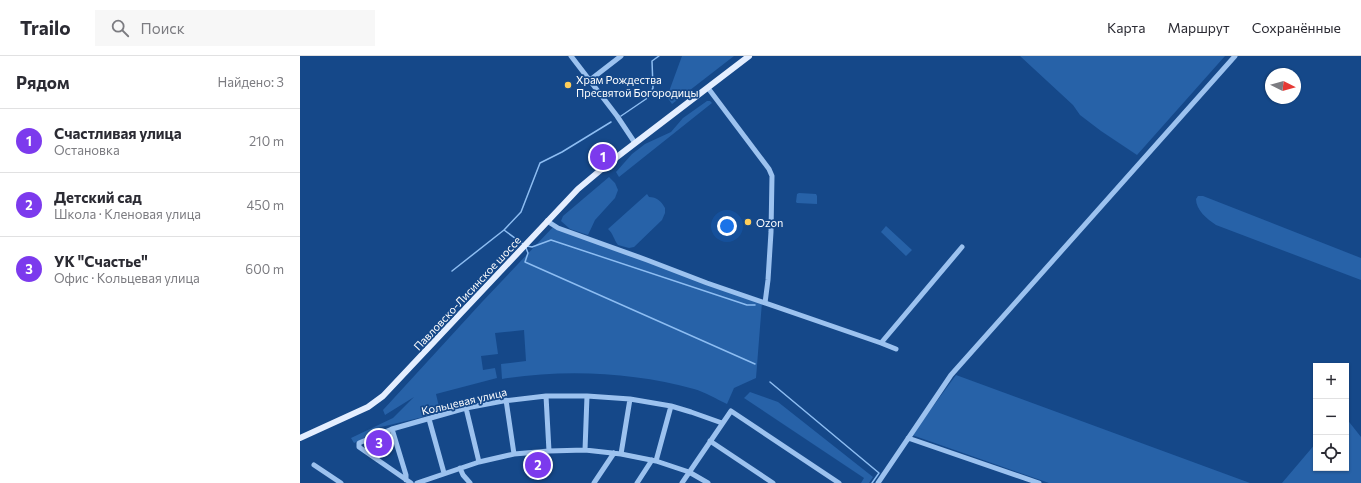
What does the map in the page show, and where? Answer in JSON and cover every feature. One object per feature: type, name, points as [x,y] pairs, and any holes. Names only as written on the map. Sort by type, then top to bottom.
[{"type":"main road","name":"Павловско-Лисинское шоссе","points":[[300,438],[368,407],[383,396],[578,189],[609,163],[750,56]]},
{"type":"street","points":[[571,56],[617,116],[635,143]]},
{"type":"street","points":[[590,80],[621,56]]},
{"type":"street","points":[[878,483],[947,379],[1235,56]]},
{"type":"street","points":[[708,88],[769,169],[772,176],[771,232],[765,303]]},
{"type":"street","points":[[547,221],[558,228],[707,283],[896,349]]},
{"type":"street","points":[[881,343],[962,247]]},
{"type":"street","points":[[546,396],[549,451]]},
{"type":"street","name":"Кольцевая улица","points":[[406,480],[359,447],[359,443],[392,429],[466,408],[506,400],[546,396],[587,396],[630,399],[671,406],[722,423]]},
{"type":"street","points":[[585,450],[587,396]]},
{"type":"street","points":[[621,454],[630,399]]},
{"type":"street","points":[[506,400],[514,454]]},
{"type":"street","points":[[637,483],[654,460],[671,406]]},
{"type":"street","points":[[466,408],[479,462]]},
{"type":"street","points":[[682,483],[730,411],[839,483]]},
{"type":"street","points":[[429,419],[444,473]]},
{"type":"street","points":[[392,429],[406,475],[406,480],[411,483]]},
{"type":"street","points":[[908,438],[1039,483]]},
{"type":"street","points":[[710,441],[773,483]]},
{"type":"street","points":[[417,483],[479,462],[514,454],[585,450],[621,454],[654,460],[689,472],[708,483]]},
{"type":"street","points":[[594,483],[614,453]]},
{"type":"street","points":[[314,465],[340,483]]},
{"type":"street","points":[[460,468],[463,475],[470,483]]},
{"type":"shaded area","points":[[682,56],[734,56],[672,104],[667,97]]},
{"type":"shaded area","points":[[1020,56],[1225,56],[1137,155],[1080,115],[1073,105]]},
{"type":"shaded area","points":[[707,101],[712,103],[619,177],[616,172],[632,154],[645,144],[671,132],[683,118]]},
{"type":"shaded area","points":[[609,177],[615,183],[618,190],[615,198],[595,220],[588,235],[570,229],[561,221],[563,216]]},
{"type":"shaded area","points":[[647,194],[649,197],[662,203],[665,208],[665,213],[662,220],[634,247],[629,248],[618,245],[608,229]]},
{"type":"shaded area","points":[[797,194],[816,194],[817,204],[797,203]]},
{"type":"shaded area","points":[[1198,196],[1203,196],[1361,258],[1361,280],[1216,225],[1206,217],[1198,207],[1196,199]]},
{"type":"shaded area","points":[[554,226],[762,302],[756,378],[734,388],[727,404],[694,389],[671,383],[623,376],[574,373],[502,379],[501,364],[526,361],[524,330],[495,333],[498,354],[481,356],[483,370],[495,368],[497,378],[436,394],[440,411],[423,417],[381,427],[374,430],[375,433],[354,443],[351,438],[393,418],[414,397],[385,415],[383,410]]},
{"type":"shaded area","points":[[886,226],[912,250],[906,256],[881,232]]},
{"type":"shaded area","points":[[956,375],[1250,483],[1049,483],[912,435]]},
{"type":"shaded area","points":[[750,392],[778,402],[873,477],[869,483],[861,483],[864,478],[744,398]]},
{"type":"shaded area","points":[[1349,422],[1361,437],[1361,483],[1282,483],[1313,447],[1313,471],[1349,471]]},
{"type":"waterway","points":[[621,116],[646,99],[653,88],[652,61],[659,56]]},
{"type":"waterway","points":[[452,271],[504,230],[521,212],[540,163],[562,152],[611,122]]},
{"type":"waterway","points":[[504,230],[523,244]]},
{"type":"waterway","points":[[527,246],[532,247],[551,240],[747,305],[755,305]]},
{"type":"waterway","points":[[526,248],[528,253],[525,262],[755,364]]},
{"type":"waterway","points":[[770,382],[879,473],[872,483]]},
{"type":"place","name":"Храм Рождества Пресвятой Богородицы","points":[[568,85]]},
{"type":"place","name":"Счастливая улица","points":[[603,157]]},
{"type":"place","name":"Ozon","points":[[748,222]]},
{"type":"place","name":"УК \"Счастье\"","points":[[379,443]]},
{"type":"place","name":"Детский сад","points":[[538,465]]}]
